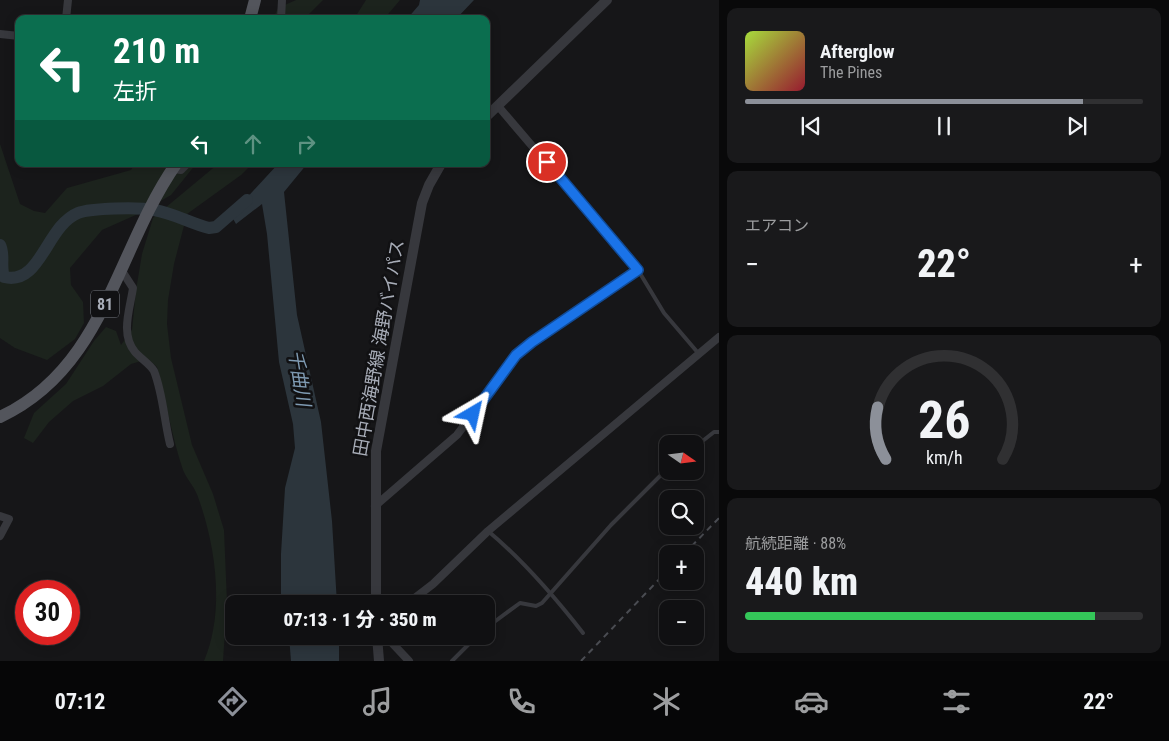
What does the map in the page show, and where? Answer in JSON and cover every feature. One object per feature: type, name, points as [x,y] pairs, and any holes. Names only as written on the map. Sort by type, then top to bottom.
[{"type":"main road","points":[[251,15],[255,0]]},
{"type":"main road","name":"81","points":[[0,417],[18,408],[43,390],[70,361],[95,322],[122,271],[156,196],[173,167]]},
{"type":"street","points":[[66,15],[68,0]]},
{"type":"street","points":[[282,0],[282,15]]},
{"type":"street","points":[[490,113],[607,0]]},
{"type":"street","points":[[0,34],[15,36]]},
{"type":"street","points":[[375,506],[457,434],[522,351],[532,342],[638,270],[498,106]]},
{"type":"street","name":"田中西海野線 海野バイパス","points":[[376,595],[374,464],[379,426],[422,202],[429,185],[440,167]]},
{"type":"street","points":[[122,271],[133,288],[126,333],[129,344],[153,369],[161,394],[170,444]]},
{"type":"street","points":[[419,595],[433,584],[488,531],[719,337]]},
{"type":"street","points":[[0,516],[9,519],[0,536]]},
{"type":"street","points":[[378,645],[379,661]]},
{"type":"street","points":[[394,645],[409,661]]},
{"type":"lane","points":[[638,270],[664,313],[699,354]]},
{"type":"lane","points":[[704,440],[714,432],[719,432]]},
{"type":"lane","points":[[495,621],[520,603],[536,606],[542,603],[611,525],[659,477]]},
{"type":"lane","points":[[488,531],[510,549],[552,592],[583,633]]},
{"type":"lane","points":[[452,661],[468,645]]},
{"type":"shaded area","points":[[296,0],[323,0],[308,15],[275,15],[278,8]]},
{"type":"shaded area","points":[[366,0],[400,0],[387,15],[357,15]]},
{"type":"shaded area","points":[[0,144],[20,204],[34,211],[45,213],[67,188],[131,170],[133,167],[194,167],[171,195],[138,214],[102,230],[70,268],[71,285],[83,302],[84,323],[75,339],[47,360],[15,348],[0,338]]},
{"type":"shaded area","points":[[214,167],[249,167],[241,175],[187,214],[174,264],[168,300],[167,324],[171,358],[192,445],[213,494],[224,530],[227,595],[225,595],[223,661],[204,661],[211,642],[216,600],[213,558],[198,497],[183,470],[179,458],[157,367],[148,359],[131,364],[103,386],[73,401],[49,422],[33,443],[24,438],[34,413],[66,384],[94,341],[106,327],[116,331],[121,345],[132,330],[142,254],[153,218]]},
{"type":"water","points":[[420,0],[474,0],[460,15],[410,15],[419,5]]},
{"type":"water","name":"千曲川","points":[[275,167],[305,167],[284,192],[297,315],[321,422],[332,521],[336,595],[281,595],[281,554],[285,488],[295,448],[293,424],[279,362],[267,234],[262,204],[236,224],[231,215]]},
{"type":"water","points":[[290,645],[339,645],[339,661],[291,661]]},
{"type":"waterway","points":[[0,245],[4,277],[16,277],[27,273],[58,230],[67,220],[78,213],[104,209],[147,209],[168,213],[209,228],[216,227],[247,200]]},
{"type":"railway","points":[[693,545],[719,518]]},
{"type":"railway","points":[[581,661],[659,579]]},
{"type":"route","points":[[473,414],[516,355],[532,342],[638,270],[547,162]]}]
